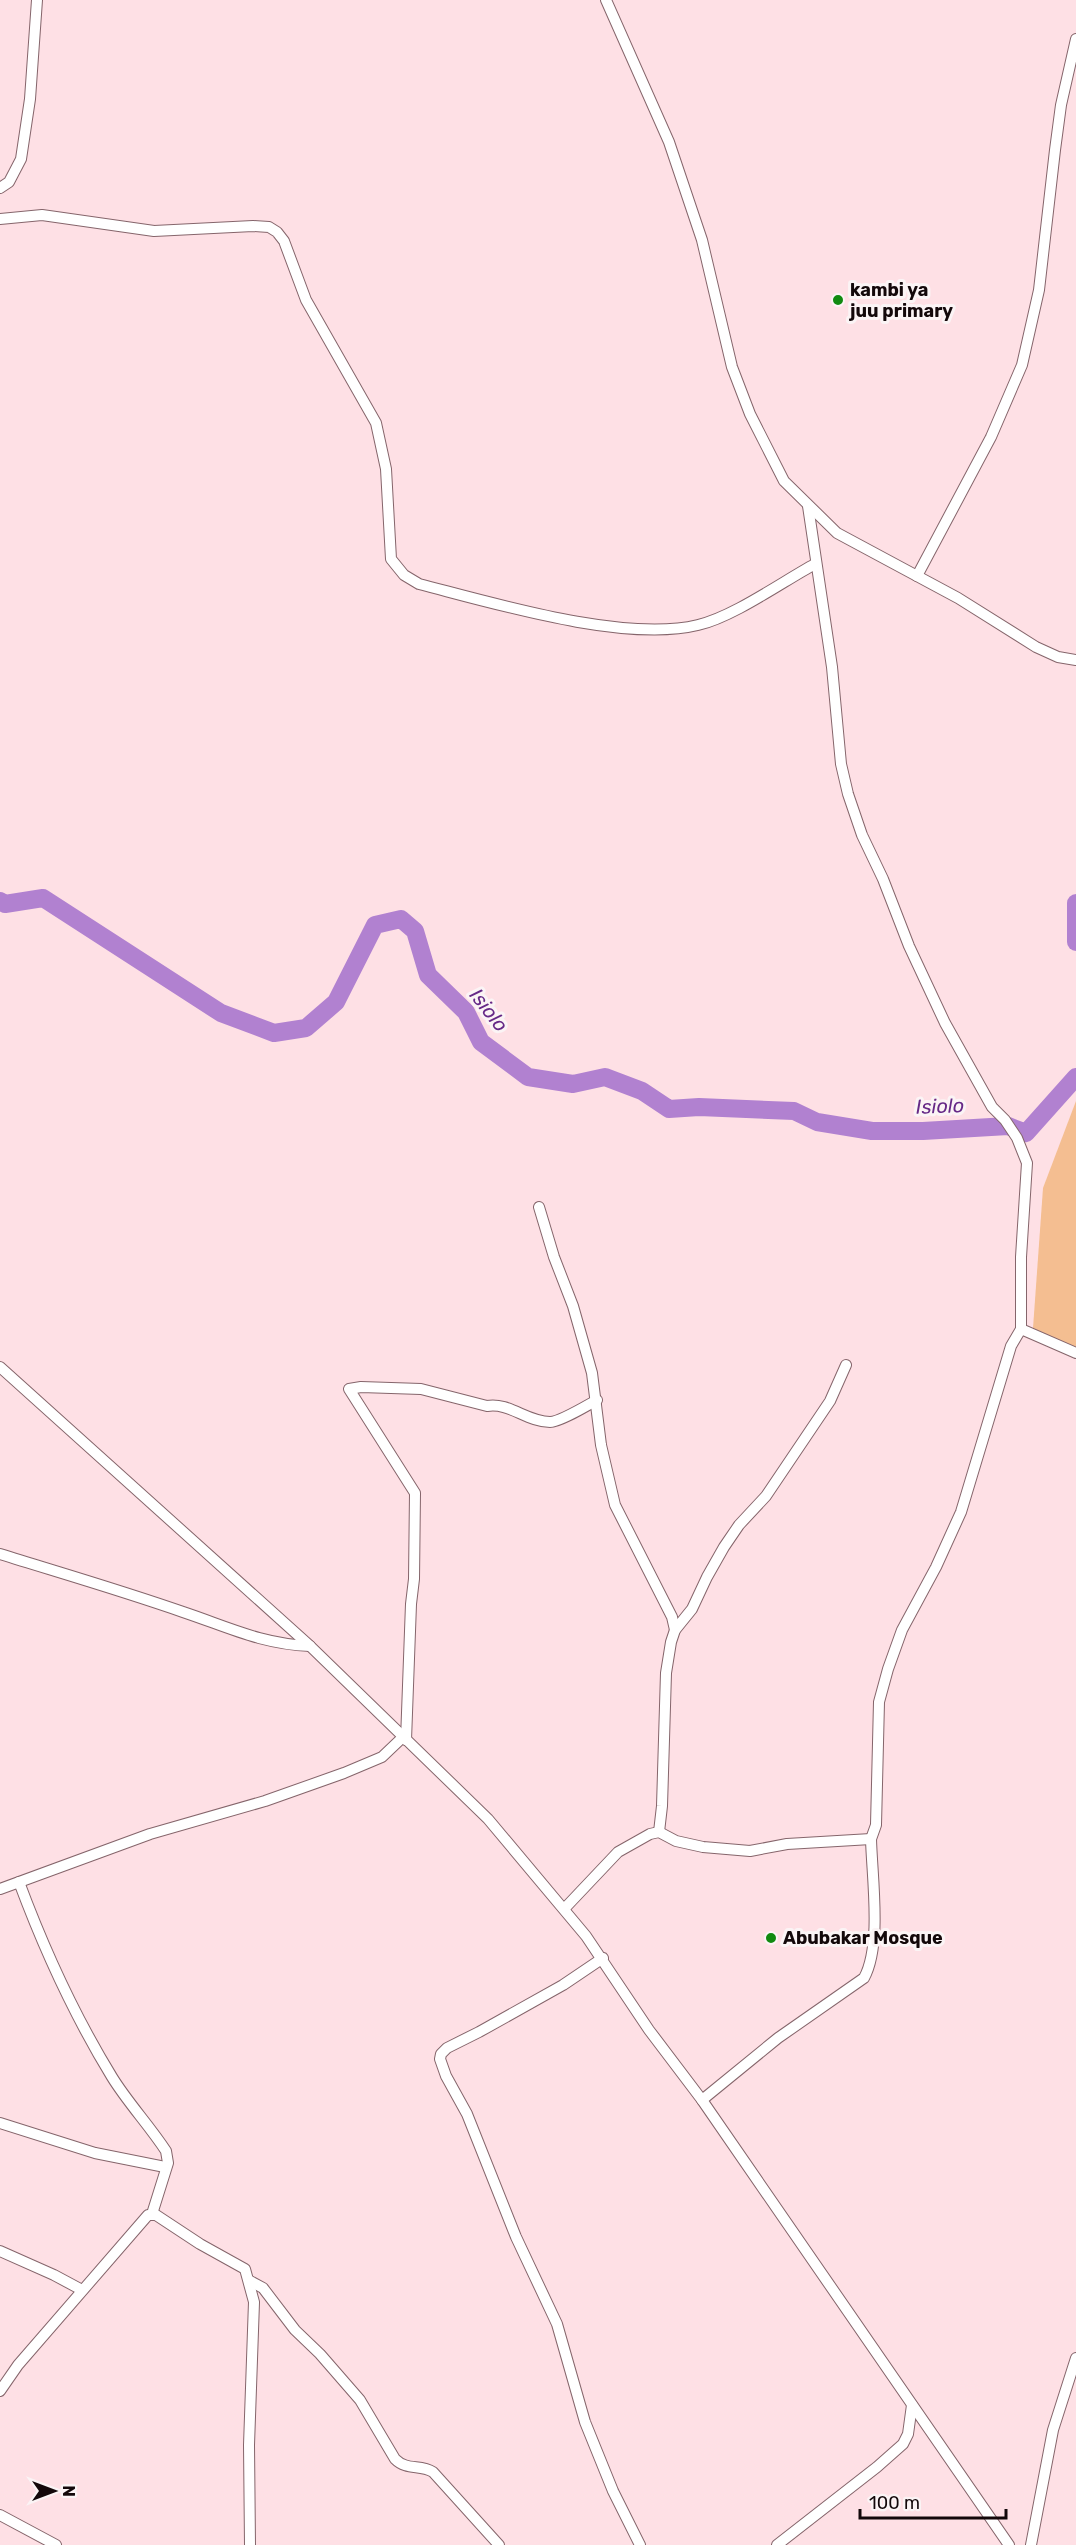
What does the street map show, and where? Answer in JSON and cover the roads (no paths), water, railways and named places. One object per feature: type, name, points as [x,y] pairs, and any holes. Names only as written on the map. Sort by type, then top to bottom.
[{"type":"street","points":[[0,188],[9,182],[21,159],[30,99],[37,0]]},
{"type":"street","points":[[606,0],[669,142],[702,240],[732,367],[750,414],[784,481],[837,533],[958,598],[1036,647],[1058,657],[1076,660]]},
{"type":"street","points":[[917,576],[991,437],[1022,365],[1039,290],[1056,138],[1076,39]]},
{"type":"street","points":[[0,219],[42,215],[154,231],[253,226],[269,227],[277,232],[291,256],[295,274],[306,300],[376,423],[386,469],[391,559],[404,575],[419,584],[553,616],[646,630],[699,625],[722,616],[815,564]]},
{"type":"street","points":[[702,2100],[778,2038],[864,1978],[871,1965],[873,1954],[871,1839],[876,1825],[879,1702],[902,1630],[936,1567],[961,1512],[1011,1346],[1021,1329],[1021,1257],[1027,1163],[1017,1138],[1005,1119],[992,1107],[945,1023],[909,946],[883,879],[862,835],[841,764],[832,667],[808,506]]},
{"type":"street","points":[[538,1207],[573,1306],[592,1373],[601,1445],[615,1505],[672,1617],[675,1630]]},
{"type":"street","points":[[1021,1329],[1076,1353]]},
{"type":"street","points":[[659,1833],[662,1806],[666,1673],[675,1630],[692,1609],[707,1577],[729,1540],[766,1496],[830,1401],[846,1365]]},
{"type":"street","points":[[0,1366],[310,1646],[488,1819],[565,1908],[603,1958],[650,2030],[702,2100],[1009,2545]]},
{"type":"street","points":[[0,1889],[150,1834],[265,1801],[344,1773],[382,1757],[404,1738],[414,1580],[415,1493],[349,1389],[361,1387],[421,1389],[487,1406],[498,1404],[525,1417],[551,1423],[597,1400]]},
{"type":"street","points":[[0,1554],[183,1611],[251,1638],[278,1644],[310,1646]]},
{"type":"street","points":[[565,1908],[618,1852],[641,1837],[659,1833],[676,1841],[704,1847],[750,1851],[787,1844],[871,1839]]},
{"type":"street","points":[[18,1882],[70,2002],[112,2077],[165,2151],[168,2163],[152,2214]]},
{"type":"street","points":[[603,1958],[563,1985],[447,2048],[441,2054],[440,2059],[446,2076],[467,2114],[516,2237],[557,2324],[585,2421],[614,2491],[640,2545]]},
{"type":"street","points":[[0,2123],[95,2153],[165,2167]]},
{"type":"street","points":[[0,2391],[18,2365],[143,2218],[152,2214],[156,2215],[200,2244],[245,2269],[254,2302],[249,2445],[250,2545]]},
{"type":"street","points":[[0,2251],[54,2274],[82,2290]]},
{"type":"street","points":[[250,2282],[263,2289],[295,2330],[320,2354],[360,2400],[395,2459],[410,2468],[433,2472],[499,2545]]},
{"type":"street","points":[[1031,2545],[1053,2430],[1076,2358]]},
{"type":"street","points":[[777,2545],[878,2467],[903,2444],[908,2434],[912,2405]]},
{"type":"street","points":[[0,2515],[56,2545]]},
{"type":"waterway","name":"Isiolo","points":[[0,901],[5,904],[43,898],[221,1013],[274,1033],[306,1028],[336,1002],[375,925],[401,919],[415,931],[428,975],[466,1012],[481,1042],[528,1077],[573,1084],[605,1077],[642,1091],[669,1109],[699,1107],[794,1111],[817,1122],[872,1131],[923,1131],[1008,1126],[1026,1133],[1076,1077]]},
{"type":"waterway","name":"Isiolo","points":[[1076,903],[1076,942]]},
{"type":"place","name":"kambi ya juu primary","points":[[838,300]]},
{"type":"place","name":"Abubakar Mosque","points":[[771,1938]]}]
